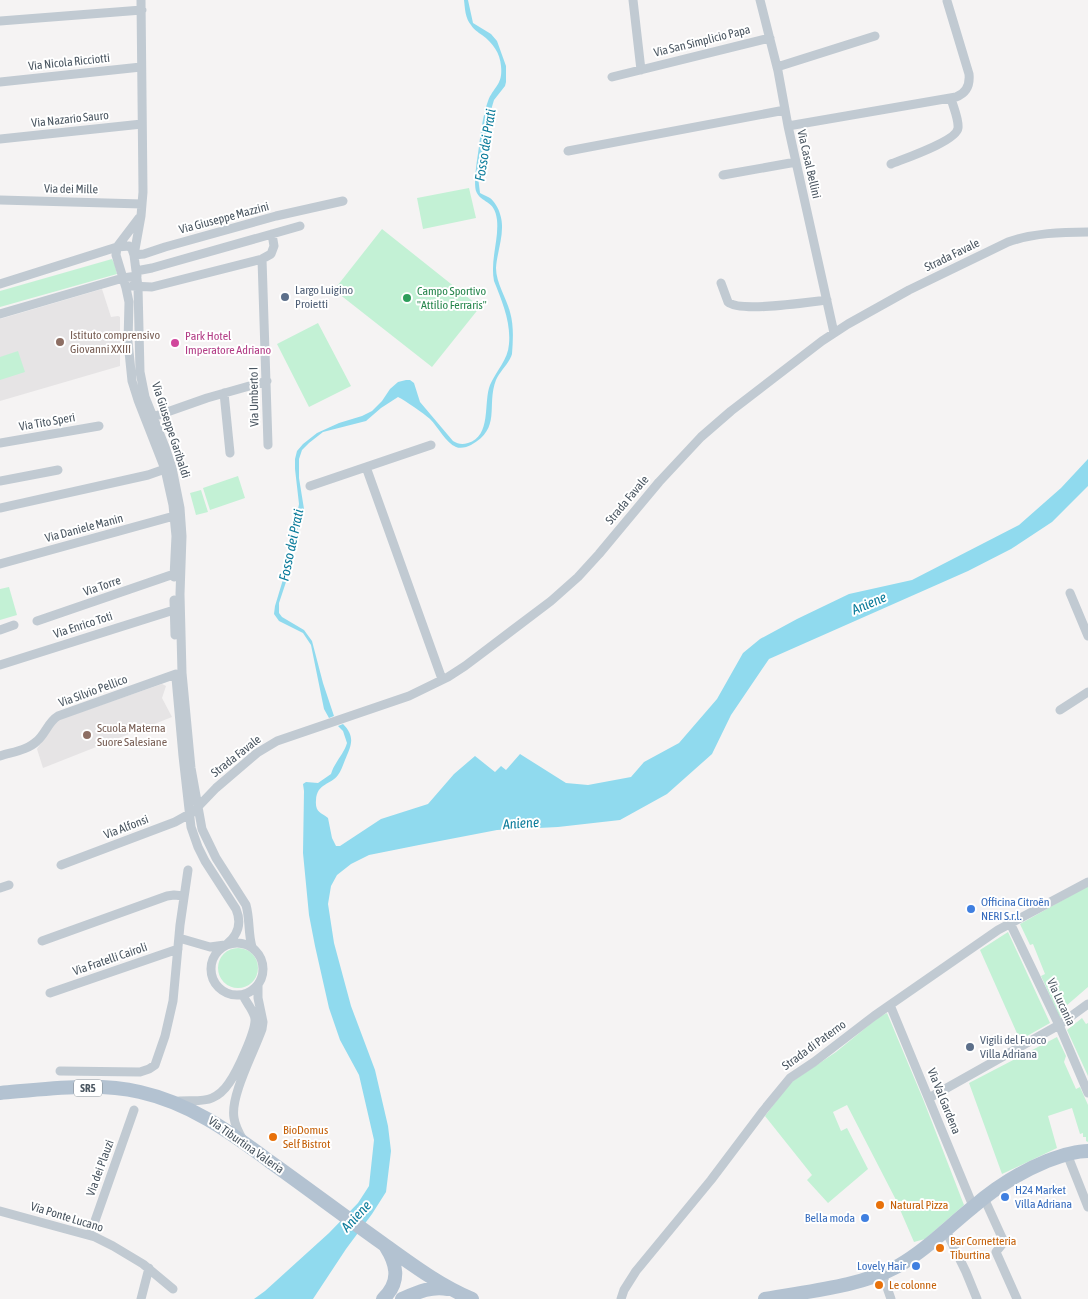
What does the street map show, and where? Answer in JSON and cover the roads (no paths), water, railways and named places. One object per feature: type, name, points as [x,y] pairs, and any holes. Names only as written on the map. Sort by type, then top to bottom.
[{"type":"main road","name":"Via Tiburtina Valeria","points":[[0,1093],[59,1088],[104,1088],[138,1091],[173,1102],[208,1118],[245,1142],[411,1264],[451,1289],[472,1299]]},
{"type":"main road","points":[[765,1299],[839,1286],[866,1279],[896,1267],[946,1231],[978,1202],[1020,1174],[1067,1154],[1088,1151]]},
{"type":"main road","name":"Via Tiburtina Valeria","points":[[384,1245],[393,1261],[396,1275]]},
{"type":"main road","points":[[383,1299],[394,1286],[396,1275]]},
{"type":"main road","points":[[402,1299],[430,1288],[451,1289]]},
{"type":"street","name":"Via Giuseppe Garibaldi","points":[[141,0],[142,204],[134,255],[138,287],[140,372],[143,390],[172,468],[181,517],[182,673],[189,754],[198,808],[202,828],[216,858],[246,905],[252,946]]},
{"type":"street","points":[[633,0],[641,70]]},
{"type":"street","name":"Via Casal Bellini","points":[[760,0],[777,66],[788,126],[834,333]]},
{"type":"street","points":[[788,126],[961,95],[966,90],[969,74],[947,1]]},
{"type":"street","points":[[0,21],[142,10]]},
{"type":"street","points":[[777,66],[875,36]]},
{"type":"street","name":"Via San Simplicio Papa","points":[[612,77],[770,38]]},
{"type":"street","name":"Via Nicola Ricciotti","points":[[0,82],[141,67]]},
{"type":"street","points":[[891,164],[948,140],[956,134],[958,124],[951,98]]},
{"type":"street","points":[[568,151],[785,110]]},
{"type":"street","name":"Via Nazario Sauro","points":[[0,139],[142,124]]},
{"type":"street","points":[[723,174],[796,162]]},
{"type":"street","name":"Via dei Mille","points":[[0,200],[142,204]]},
{"type":"street","name":"Via Giuseppe Mazzini","points":[[134,255],[144,254],[276,216],[343,201]]},
{"type":"street","points":[[141,216],[116,247],[116,255],[124,281],[138,287],[152,287],[262,259],[271,254],[274,246],[272,234]]},
{"type":"street","points":[[0,314],[124,281],[136,273],[300,226]]},
{"type":"street","name":"Strada Favale","points":[[198,808],[216,788],[258,753],[274,743],[356,713],[401,699],[465,666],[556,598],[588,566],[659,482],[730,411],[834,333],[892,299],[1008,242],[1041,234],[1088,232]]},
{"type":"street","points":[[0,284],[116,247],[129,246],[134,255]]},
{"type":"street","name":"Via Umberto I","points":[[262,259],[268,445]]},
{"type":"street","name":"Via Giuseppe Garibaldi","points":[[124,281],[128,295],[128,342],[132,382],[165,469],[170,486],[174,516],[176,536],[174,574],[176,674],[189,815],[198,847],[238,913],[238,928],[232,940],[226,945]]},
{"type":"street","points":[[722,283],[728,302],[734,306],[763,306],[827,300]]},
{"type":"street","points":[[153,417],[224,392],[267,381]]},
{"type":"street","points":[[224,392],[230,453]]},
{"type":"street","name":"Via Tito Speri","points":[[0,443],[99,426]]},
{"type":"street","points":[[310,486],[431,445]]},
{"type":"street","points":[[366,467],[442,679]]},
{"type":"street","points":[[0,508],[148,475],[165,469]]},
{"type":"street","points":[[0,481],[58,470]]},
{"type":"street","name":"Via Daniele Manin","points":[[0,564],[174,516]]},
{"type":"street","name":"Via Torre","points":[[37,621],[174,574]]},
{"type":"street","points":[[1070,593],[1088,636]]},
{"type":"street","name":"Via Enrico Toti","points":[[0,665],[174,610]]},
{"type":"street","points":[[0,630],[14,625]]},
{"type":"street","name":"Via Silvio Pellico","points":[[0,756],[32,744],[58,716],[176,674]]},
{"type":"street","points":[[1060,710],[1088,692]]},
{"type":"street","name":"Via Alfonsi","points":[[62,866],[175,822],[198,808]]},
{"type":"street","points":[[60,1071],[140,1072],[155,1065],[165,1036],[173,1001],[188,870]]},
{"type":"street","name":"Strada di Paterno","points":[[621,1299],[622,1294],[636,1272],[711,1180],[790,1078],[890,1005],[998,930],[1088,882]]},
{"type":"street","points":[[42,941],[167,896],[184,896]]},
{"type":"street","name":"Via Lucania","points":[[1010,923],[1088,1093]]},
{"type":"street","points":[[179,938],[213,947],[240,942],[252,946],[258,952],[264,969],[258,985],[249,993],[234,995],[219,988],[212,976],[212,954],[206,946]]},
{"type":"street","points":[[212,960],[220,949],[226,945]]},
{"type":"street","name":"Via Fratelli Cairoli","points":[[50,993],[178,949]]},
{"type":"street","points":[[245,1142],[236,1126],[233,1106],[262,1029],[263,1022],[258,998],[258,985]]},
{"type":"street","points":[[173,1102],[212,1098],[226,1088],[235,1075],[255,1028],[254,1016],[243,994]]},
{"type":"street","points":[[930,1098],[1058,1025],[1088,1004]]},
{"type":"street","name":"Via Val Gardena","points":[[890,1005],[978,1202],[1004,1242],[996,1252],[1016,1299]]},
{"type":"street","name":"Via dei Plauzi","points":[[90,1235],[134,1110]]},
{"type":"street","points":[[1067,1154],[1088,1207]]},
{"type":"street","name":"Via Ponte Lucano","points":[[0,1211],[90,1235],[113,1246],[149,1268],[173,1288]]},
{"type":"street","points":[[946,1231],[978,1299]]},
{"type":"street","points":[[396,1275],[401,1268],[411,1264]]},
{"type":"street","points":[[141,1299],[149,1268]]},
{"type":"street","points":[[882,1273],[891,1299]]},
{"type":"water","points":[[464,0],[468,0],[473,23],[491,34],[497,41],[506,66],[505,86],[494,100],[491,110],[478,177],[480,193],[493,201],[499,210],[502,221],[496,274],[511,317],[513,333],[512,354],[496,380],[493,390],[490,424],[487,431],[481,438],[469,446],[460,448],[452,445],[430,419],[398,397],[366,421],[323,432],[302,450],[299,459],[299,478],[304,509],[299,523],[290,570],[279,603],[279,613],[282,617],[304,630],[312,641],[334,716],[329,718],[324,709],[311,645],[303,633],[279,621],[274,614],[288,563],[299,504],[295,469],[297,451],[317,433],[372,411],[390,389],[398,382],[406,380],[414,383],[420,402],[453,441],[460,444],[468,443],[481,434],[484,426],[490,385],[508,350],[509,328],[493,273],[497,235],[496,213],[491,205],[478,195],[475,181],[483,117],[490,96],[501,77],[501,66],[493,45],[475,30],[469,22]]},
{"type":"water","name":"Aniene","points":[[1088,459],[1088,486],[1052,522],[1011,549],[968,571],[769,659],[731,715],[712,754],[667,794],[620,820],[558,827],[497,830],[419,845],[369,855],[351,864],[337,875],[331,886],[328,904],[334,943],[351,1006],[375,1070],[388,1126],[391,1151],[386,1192],[313,1299],[254,1299],[329,1233],[358,1203],[369,1186],[374,1140],[359,1075],[340,1040],[329,1008],[309,915],[303,853],[303,784],[306,782],[318,783],[331,774],[347,743],[343,731],[338,726],[343,724],[350,733],[350,746],[338,775],[319,790],[316,804],[319,811],[328,818],[332,838],[336,846],[340,846],[381,819],[428,804],[454,774],[475,756],[495,772],[501,766],[506,770],[520,754],[566,783],[588,785],[631,777],[644,762],[679,743],[717,699],[743,653],[760,639],[849,594],[912,580],[1019,525],[1061,488]]},
{"type":"place","name":"Largo Luigino Proietti","points":[[285,297]]},
{"type":"place","name":"Campo Sportivo \"Attilio Ferraris\"","points":[[407,298]]},
{"type":"place","name":"Istituto comprensivo Giovanni XXIII","points":[[60,342]]},
{"type":"place","name":"Park Hotel Imperatore Adriano","points":[[175,343]]},
{"type":"place","name":"Scuola Materna Suore Salesiane","points":[[87,735]]},
{"type":"place","name":"Officina Citroën NERI S.r.l.","points":[[971,909]]},
{"type":"place","name":"Vigili del Fuoco Villa Adriana","points":[[970,1047]]},
{"type":"place","name":"BioDomus Self Bistrot","points":[[273,1137]]},
{"type":"place","name":"H24 Market Villa Adriana","points":[[1005,1197]]},
{"type":"place","name":"Natural Pizza","points":[[880,1205]]},
{"type":"place","name":"Bella moda","points":[[865,1218]]},
{"type":"place","name":"Bar Cornetteria Tiburtina","points":[[940,1248]]},
{"type":"place","name":"Lovely Hair","points":[[916,1266]]},
{"type":"place","name":"Le colonne","points":[[879,1285]]},
{"type":"water label","name":"Fosso dei Prati","points":[[485,145]]},
{"type":"water label","name":"Fosso dei Prati","points":[[291,545]]}]
